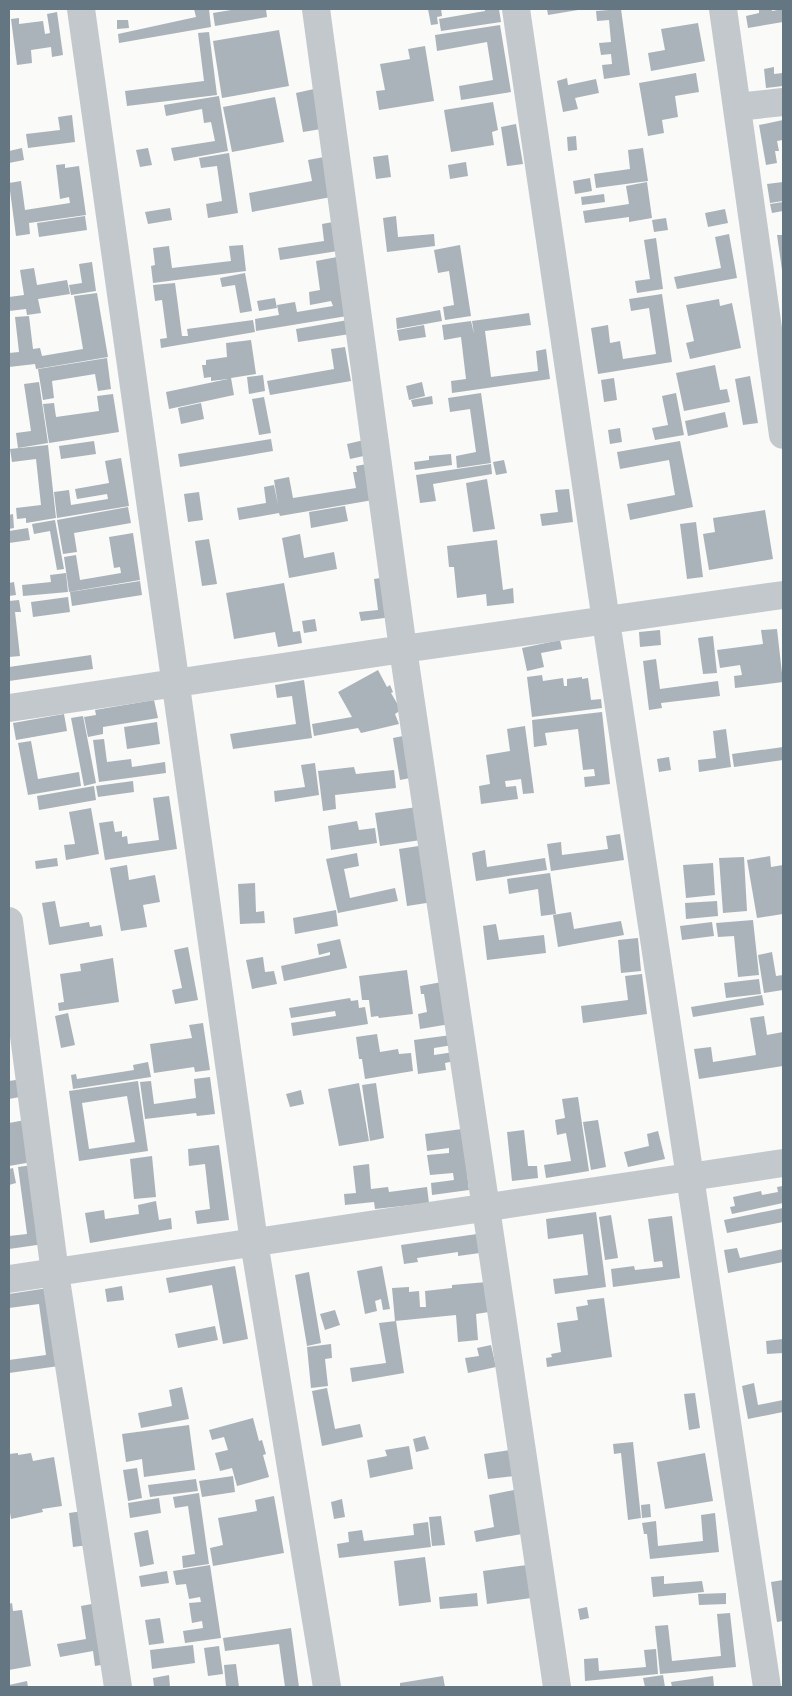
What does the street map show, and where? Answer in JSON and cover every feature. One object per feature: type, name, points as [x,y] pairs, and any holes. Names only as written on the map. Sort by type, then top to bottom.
[{"type":"street","points":[[81,9],[254,1242],[327,1687]]},
{"type":"street","points":[[316,9],[403,649],[557,1687]]},
{"type":"street","points":[[516,9],[606,620],[768,1687]]},
{"type":"street","points":[[723,9],[783,435]]},
{"type":"street","points":[[737,107],[783,102]]},
{"type":"street","points":[[9,708],[783,595]]},
{"type":"street","points":[[9,921],[54,1272],[118,1687]]},
{"type":"street","points":[[9,1279],[783,1163]]},
{"type":"building","points":[[194,9],[209,9],[211,27],[119,43],[118,34],[196,17]]},
{"type":"building","points":[[237,9],[266,9],[267,17],[215,26],[213,13]]},
{"type":"building","points":[[428,9],[441,9],[442,16],[437,17],[438,24],[431,25]]},
{"type":"building","points":[[485,9],[499,9],[501,22],[441,31],[439,19],[485,11]]},
{"type":"building","points":[[547,9],[578,9],[578,10],[548,15]]},
{"type":"building","points":[[621,9],[630,75],[604,79],[602,65],[612,64],[611,54],[601,55],[599,43],[611,42],[609,20],[597,21],[596,11]]},
{"type":"building","points":[[759,9],[772,9],[772,11],[783,9],[783,22],[748,28],[746,16],[759,13]]},
{"type":"building","points":[[57,12],[63,55],[52,57],[51,47],[31,50],[32,63],[17,65],[11,19],[19,18],[19,24],[43,21],[45,34],[50,33],[47,14]]},
{"type":"building","points":[[117,20],[128,20],[129,28],[117,29]]},
{"type":"building","points":[[698,23],[705,61],[651,71],[648,53],[665,50],[661,29]]},
{"type":"building","points":[[500,25],[511,92],[461,100],[459,86],[493,80],[487,42],[437,51],[435,35]]},
{"type":"building","points":[[279,30],[289,86],[222,98],[213,41]]},
{"type":"building","points":[[209,32],[217,95],[127,106],[125,91],[204,81],[198,33]]},
{"type":"building","points":[[425,46],[434,101],[379,110],[376,91],[385,90],[380,64],[410,59],[408,49]]},
{"type":"building","points":[[774,67],[774,74],[783,73],[783,86],[766,88],[764,69]]},
{"type":"building","points":[[696,73],[699,92],[675,96],[678,117],[662,120],[664,133],[648,136],[639,83]]},
{"type":"building","points":[[567,78],[568,85],[596,79],[599,93],[575,98],[578,109],[563,112],[557,81]]},
{"type":"building","points":[[314,89],[321,129],[303,132],[296,93]]},
{"type":"building","points":[[219,96],[228,151],[174,161],[171,148],[215,141],[211,122],[204,123],[202,109],[166,116],[164,105]]},
{"type":"building","points":[[275,97],[284,142],[232,152],[223,107]]},
{"type":"building","points":[[493,102],[498,130],[492,132],[494,145],[451,152],[444,110]]},
{"type":"building","points":[[72,115],[75,142],[28,148],[26,134],[60,130],[58,117]]},
{"type":"building","points":[[783,120],[783,140],[777,141],[779,151],[775,151],[777,163],[766,165],[759,125]]},
{"type":"building","points":[[516,124],[523,164],[507,166],[501,127]]},
{"type":"building","points":[[576,136],[577,150],[568,151],[567,137]]},
{"type":"building","points":[[22,148],[24,160],[9,163],[9,151]]},
{"type":"building","points":[[148,148],[152,165],[140,167],[136,150]]},
{"type":"building","points":[[643,148],[648,181],[596,188],[594,174],[630,169],[628,150]]},
{"type":"building","points":[[229,153],[238,213],[208,218],[206,204],[222,201],[217,166],[201,168],[199,158]]},
{"type":"building","points":[[388,155],[391,177],[376,179],[373,157]]},
{"type":"building","points":[[324,157],[331,197],[252,212],[249,193],[312,181],[308,160]]},
{"type":"building","points":[[466,162],[468,176],[450,179],[448,165]]},
{"type":"building","points":[[65,164],[65,168],[79,166],[86,215],[29,223],[30,234],[16,236],[9,183],[21,181],[25,210],[70,203],[69,197],[60,199],[56,165]]},
{"type":"building","points":[[590,178],[592,191],[575,194],[573,181]]},
{"type":"building","points":[[647,182],[652,218],[629,222],[629,217],[585,223],[583,211],[629,204],[626,186]]},
{"type":"building","points":[[783,182],[783,201],[770,203],[767,184]]},
{"type":"building","points":[[604,194],[605,202],[582,205],[581,197]]},
{"type":"building","points":[[783,202],[783,211],[772,213],[770,204]]},
{"type":"building","points":[[170,208],[172,220],[148,224],[145,212]]},
{"type":"building","points":[[725,209],[728,223],[708,227],[705,213]]},
{"type":"building","points":[[85,216],[87,230],[39,237],[37,223]]},
{"type":"building","points":[[396,216],[398,237],[434,234],[435,246],[387,252],[383,218]]},
{"type":"building","points":[[666,218],[668,230],[654,232],[652,220]]},
{"type":"building","points":[[333,222],[338,251],[280,260],[278,248],[324,241],[322,224]]},
{"type":"building","points":[[729,234],[737,278],[677,289],[674,277],[721,268],[715,237]]},
{"type":"building","points":[[777,235],[783,235],[783,270],[782,270]]},
{"type":"building","points":[[656,238],[663,289],[637,293],[635,281],[650,279],[644,240]]},
{"type":"building","points":[[243,245],[246,271],[153,283],[151,266],[155,265],[153,248],[169,246],[172,268],[231,261],[229,246]]},
{"type":"building","points":[[460,245],[471,316],[445,320],[443,307],[454,305],[449,271],[438,273],[434,250]]},
{"type":"building","points":[[337,257],[347,316],[256,331],[255,319],[279,315],[277,305],[295,302],[297,312],[333,306],[331,301],[310,305],[309,292],[320,290],[316,261]]},
{"type":"building","points":[[92,262],[96,291],[71,295],[69,285],[82,283],[79,264]]},
{"type":"building","points":[[34,268],[37,285],[67,280],[70,294],[38,299],[41,313],[27,315],[26,309],[9,311],[9,297],[24,295],[20,270]]},
{"type":"building","points":[[245,273],[252,311],[240,313],[235,285],[222,287],[220,278]]},
{"type":"building","points":[[175,283],[182,336],[188,336],[187,329],[253,320],[255,332],[161,348],[160,339],[167,338],[162,300],[155,301],[153,285]]},
{"type":"building","points":[[97,293],[108,357],[36,369],[35,364],[9,367],[9,353],[19,352],[15,317],[29,316],[33,349],[40,348],[42,356],[83,349],[74,296]]},
{"type":"building","points":[[662,294],[672,362],[598,374],[591,328],[608,325],[610,343],[620,341],[623,359],[656,354],[649,308],[631,311],[629,299]]},
{"type":"building","points":[[275,298],[277,308],[259,311],[257,301]]},
{"type":"building","points":[[719,299],[720,306],[732,303],[741,348],[690,359],[686,343],[694,341],[686,305]]},
{"type":"building","points":[[440,310],[442,321],[397,329],[396,318]]},
{"type":"building","points":[[529,313],[531,325],[485,331],[491,377],[538,371],[536,351],[546,349],[550,379],[452,393],[451,381],[466,379],[461,337],[444,340],[442,325],[471,321],[474,334],[472,321]]},
{"type":"building","points":[[348,320],[350,334],[298,342],[296,329]]},
{"type":"building","points":[[424,325],[426,337],[399,341],[397,330]]},
{"type":"building","points":[[251,340],[256,374],[231,378],[234,395],[169,409],[166,392],[228,379],[211,381],[211,377],[204,378],[202,365],[206,365],[206,360],[227,357],[226,343]]},
{"type":"building","points":[[345,347],[351,381],[270,395],[267,381],[334,369],[331,349]]},
{"type":"building","points":[[107,358],[111,389],[98,391],[95,374],[52,381],[54,398],[43,400],[38,369]]},
{"type":"building","points":[[715,365],[720,390],[727,389],[730,402],[684,411],[676,373]]},
{"type":"building","points":[[263,375],[265,391],[249,394],[247,377]]},
{"type":"building","points":[[750,376],[758,423],[743,425],[735,379]]},
{"type":"building","points":[[614,378],[617,400],[604,402],[601,380]]},
{"type":"building","points":[[39,382],[48,443],[18,448],[16,433],[31,431],[24,384]]},
{"type":"building","points":[[422,382],[425,396],[409,400],[406,386]]},
{"type":"building","points":[[481,393],[491,463],[457,468],[456,456],[476,452],[470,409],[450,412],[448,398]]},
{"type":"building","points":[[676,393],[684,435],[655,440],[652,428],[668,425],[662,396]]},
{"type":"building","points":[[113,394],[119,432],[49,443],[43,404],[54,403],[56,417],[99,411],[97,396]]},
{"type":"building","points":[[432,396],[433,404],[413,407],[411,400]]},
{"type":"building","points":[[264,397],[271,433],[259,435],[252,399]]},
{"type":"building","points":[[201,403],[204,419],[181,424],[178,408]]},
{"type":"building","points":[[725,412],[728,427],[688,436],[685,421]]},
{"type":"building","points":[[620,428],[622,442],[610,444],[608,430]]},
{"type":"building","points":[[271,439],[273,451],[180,467],[178,454]]},
{"type":"building","points":[[364,440],[368,455],[350,459],[347,444]]},
{"type":"building","points":[[94,441],[96,454],[61,459],[59,446]]},
{"type":"building","points":[[680,441],[693,507],[630,520],[627,504],[675,495],[669,460],[620,469],[617,452]]},
{"type":"building","points":[[48,445],[56,518],[26,523],[26,518],[17,519],[16,508],[41,505],[36,459],[12,462],[10,449]]},
{"type":"building","points":[[451,454],[452,465],[415,470],[414,462],[429,460],[429,456]]},
{"type":"building","points":[[121,458],[129,506],[57,518],[54,492],[69,490],[71,505],[108,499],[107,494],[77,499],[75,489],[109,483],[105,461]]},
{"type":"building","points":[[504,460],[507,473],[496,475],[493,462]]},
{"type":"building","points":[[367,464],[373,500],[280,516],[279,513],[239,520],[237,508],[266,503],[264,487],[274,485],[278,505],[274,480],[289,477],[293,498],[356,488],[353,472],[357,472],[356,466]]},
{"type":"building","points":[[491,464],[492,474],[433,484],[436,501],[420,503],[416,475]]},
{"type":"building","points":[[487,479],[495,529],[473,532],[466,483]]},
{"type":"building","points":[[569,489],[573,522],[542,526],[540,514],[558,512],[555,490]]},
{"type":"building","points":[[199,492],[203,520],[188,522],[184,494]]},
{"type":"building","points":[[345,506],[348,521],[311,528],[309,512]]},
{"type":"building","points":[[128,507],[131,523],[74,533],[77,552],[63,554],[57,520]]},
{"type":"building","points":[[765,510],[773,559],[709,570],[703,534],[715,532],[713,518]]},
{"type":"building","points":[[13,514],[14,528],[9,529],[9,515]]},
{"type":"building","points":[[55,520],[64,569],[57,570],[50,531],[34,534],[32,524]]},
{"type":"building","points":[[696,522],[703,577],[687,579],[680,524]]},
{"type":"building","points":[[28,528],[30,540],[9,543],[9,531]]},
{"type":"building","points":[[133,533],[140,580],[69,592],[64,557],[76,555],[80,580],[121,573],[120,567],[114,568],[109,537]]},
{"type":"building","points":[[300,534],[304,558],[334,552],[337,569],[289,578],[282,538]]},
{"type":"building","points":[[209,539],[217,584],[202,586],[195,541]]},
{"type":"building","points":[[497,540],[503,590],[513,588],[514,603],[487,606],[486,594],[457,598],[454,567],[449,567],[447,546]]},
{"type":"building","points":[[66,573],[68,592],[23,596],[22,585],[51,582],[50,575]]},
{"type":"building","points":[[387,577],[392,617],[361,621],[359,612],[378,610],[374,579]]},
{"type":"building","points":[[140,581],[142,595],[72,606],[70,592]]},
{"type":"building","points":[[14,582],[16,595],[9,596],[9,583]]},
{"type":"building","points":[[284,583],[293,632],[300,631],[302,643],[278,647],[275,632],[234,639],[226,593]]},
{"type":"building","points":[[68,597],[70,612],[33,617],[31,602]]},
{"type":"building","points":[[19,600],[21,612],[15,612],[20,656],[9,657],[9,601]]},
{"type":"building","points":[[315,619],[317,631],[304,633],[302,621]]},
{"type":"building","points":[[777,629],[783,682],[735,688],[734,676],[742,675],[740,665],[720,668],[717,650],[763,644],[761,630]]},
{"type":"building","points":[[660,630],[661,645],[640,647],[639,632]]},
{"type":"building","points":[[713,636],[717,673],[703,674],[698,638]]},
{"type":"building","points":[[560,640],[562,649],[541,653],[544,667],[527,671],[522,648]]},
{"type":"building","points":[[91,655],[93,669],[9,681],[9,667]]},
{"type":"building","points":[[656,659],[660,689],[718,681],[720,696],[661,703],[662,708],[649,710],[643,661]]},
{"type":"building","points":[[378,670],[387,687],[390,685],[393,692],[391,693],[401,710],[395,714],[399,724],[361,733],[358,728],[314,736],[312,724],[352,717],[338,692]]},
{"type":"building","points":[[542,675],[543,681],[563,678],[564,686],[567,686],[567,679],[588,678],[591,700],[601,699],[602,708],[532,717],[527,677]]},
{"type":"building","points":[[304,680],[312,738],[233,749],[230,734],[296,724],[292,696],[277,698],[275,685]]},
{"type":"building","points":[[154,700],[158,718],[103,727],[103,734],[88,737],[84,717],[96,715],[95,710]]},
{"type":"building","points":[[602,712],[610,784],[585,787],[584,777],[595,776],[594,769],[583,770],[578,729],[545,733],[547,745],[534,747],[532,720]]},
{"type":"building","points":[[64,714],[67,731],[16,740],[13,723]]},
{"type":"building","points":[[83,716],[96,783],[84,786],[71,718]]},
{"type":"building","points":[[157,722],[160,744],[127,749],[124,727]]},
{"type":"building","points":[[525,726],[534,793],[523,794],[521,779],[505,781],[506,787],[516,786],[518,799],[481,804],[479,786],[490,784],[486,755],[510,751],[507,729]]},
{"type":"building","points":[[726,729],[731,767],[699,772],[698,760],[716,758],[713,731]]},
{"type":"building","points":[[408,735],[415,777],[400,780],[393,738]]},
{"type":"building","points":[[104,739],[107,762],[131,759],[132,767],[165,762],[166,773],[99,782],[93,740]]},
{"type":"building","points":[[31,741],[38,779],[79,772],[81,786],[28,795],[18,743]]},
{"type":"building","points":[[783,747],[783,760],[734,767],[732,754]]},
{"type":"building","points":[[669,757],[671,770],[659,772],[657,759]]},
{"type":"building","points":[[315,763],[319,795],[275,802],[274,791],[305,787],[301,765]]},
{"type":"building","points":[[354,767],[356,774],[394,770],[396,788],[335,795],[336,809],[323,811],[318,771]]},
{"type":"building","points":[[133,781],[134,792],[98,797],[96,786]]},
{"type":"building","points":[[94,786],[96,800],[39,810],[37,796]]},
{"type":"building","points":[[169,796],[177,849],[105,860],[99,823],[113,821],[115,832],[122,831],[122,837],[127,836],[128,844],[159,840],[153,798]]},
{"type":"building","points":[[417,807],[421,840],[380,846],[375,813]]},
{"type":"building","points":[[91,808],[99,854],[66,860],[64,845],[75,844],[69,812]]},
{"type":"building","points":[[357,821],[359,830],[375,828],[377,843],[331,850],[328,826]]},
{"type":"building","points":[[620,834],[624,860],[551,871],[547,844],[561,842],[562,855],[608,849],[606,836]]},
{"type":"building","points":[[425,845],[433,902],[407,906],[399,849]]},
{"type":"building","points":[[485,850],[487,867],[545,858],[547,870],[476,881],[472,853]]},
{"type":"building","points":[[357,853],[359,866],[344,869],[350,898],[395,888],[398,901],[338,913],[326,859]]},
{"type":"building","points":[[770,856],[771,867],[783,865],[783,914],[757,918],[747,860]]},
{"type":"building","points":[[744,857],[747,911],[723,913],[719,858]]},
{"type":"building","points":[[57,858],[58,866],[36,869],[35,861]]},
{"type":"building","points":[[713,863],[715,895],[686,898],[683,865]]},
{"type":"building","points":[[127,865],[129,880],[155,875],[160,902],[143,905],[147,927],[121,931],[110,868]]},
{"type":"building","points":[[550,873],[556,914],[541,916],[538,889],[509,894],[507,879]]},
{"type":"building","points":[[255,883],[256,912],[264,911],[265,923],[240,924],[238,884]]},
{"type":"building","points":[[55,901],[60,927],[89,922],[90,927],[101,925],[103,936],[49,945],[42,903]]},
{"type":"building","points":[[717,901],[718,916],[686,919],[685,903]]},
{"type":"building","points":[[336,910],[338,926],[295,934],[293,918]]},
{"type":"building","points":[[571,912],[574,929],[621,921],[624,935],[558,947],[553,915]]},
{"type":"building","points":[[753,920],[759,975],[738,977],[734,936],[718,937],[716,923]]},
{"type":"building","points":[[712,922],[714,936],[682,940],[680,926]]},
{"type":"building","points":[[496,924],[499,940],[544,935],[546,953],[487,960],[483,926]]},
{"type":"building","points":[[638,938],[641,971],[621,973],[618,940]]},
{"type":"building","points":[[340,939],[347,968],[284,981],[281,966],[330,955],[330,952],[319,955],[317,944]]},
{"type":"building","points":[[188,947],[198,1000],[175,1004],[172,990],[182,988],[174,950]]},
{"type":"building","points":[[772,952],[776,976],[783,975],[783,990],[764,993],[758,955]]},
{"type":"building","points":[[263,957],[265,972],[274,971],[277,984],[252,989],[246,960]]},
{"type":"building","points":[[113,958],[119,1002],[59,1011],[58,1003],[64,1002],[60,974],[81,971],[80,964]]},
{"type":"building","points":[[407,970],[413,1014],[379,1018],[378,1016],[371,1017],[369,1000],[362,1000],[359,976]]},
{"type":"building","points":[[642,974],[647,1014],[583,1023],[581,1006],[628,1000],[625,976]]},
{"type":"building","points":[[759,979],[761,994],[726,998],[724,983]]},
{"type":"building","points":[[442,982],[450,1024],[420,1029],[418,1014],[427,1012],[424,994],[421,994],[420,986]]},
{"type":"building","points":[[762,995],[764,1005],[693,1017],[691,1007]]},
{"type":"building","points":[[350,998],[351,1001],[358,1000],[359,1008],[365,1007],[368,1024],[293,1036],[291,1023],[336,1016],[335,1011],[291,1018],[289,1008]]},
{"type":"building","points":[[68,1013],[75,1045],[61,1048],[55,1016]]},
{"type":"building","points":[[764,1016],[767,1035],[783,1032],[783,1066],[699,1079],[694,1049],[711,1047],[713,1062],[756,1055],[750,1018]]},
{"type":"building","points":[[203,1023],[210,1070],[195,1072],[194,1067],[154,1073],[150,1044],[192,1038],[189,1025]]},
{"type":"building","points":[[377,1034],[380,1052],[398,1049],[399,1054],[411,1053],[413,1071],[365,1079],[362,1059],[359,1059],[356,1037]]},
{"type":"building","points":[[451,1035],[453,1045],[434,1048],[434,1055],[454,1052],[455,1061],[445,1063],[446,1070],[418,1074],[414,1040]]},
{"type":"building","points":[[148,1062],[151,1077],[73,1089],[71,1075],[76,1074],[77,1079],[134,1070],[133,1065]]},
{"type":"building","points":[[210,1077],[215,1114],[197,1116],[196,1113],[145,1119],[140,1082],[151,1081],[154,1104],[196,1098],[194,1079]]},
{"type":"building","points":[[22,1079],[25,1096],[9,1099],[9,1081]]},
{"type":"building","points":[[138,1081],[148,1151],[79,1161],[69,1091]],"holes":[[[127,1096],[135,1142],[89,1149],[82,1103]]]},
{"type":"building","points":[[359,1083],[369,1141],[339,1146],[328,1089]]},
{"type":"building","points":[[376,1083],[384,1138],[370,1141],[362,1085]]},
{"type":"building","points":[[301,1090],[304,1104],[290,1107],[286,1094]]},
{"type":"building","points":[[578,1097],[589,1171],[546,1178],[544,1165],[571,1161],[566,1133],[557,1135],[555,1120],[565,1118],[562,1099]]},
{"type":"building","points":[[25,1120],[32,1162],[9,1166],[9,1123]]},
{"type":"building","points":[[598,1120],[606,1167],[591,1170],[583,1122]]},
{"type":"building","points":[[462,1129],[469,1190],[432,1195],[431,1183],[454,1180],[453,1173],[430,1175],[427,1155],[449,1153],[449,1148],[427,1151],[425,1134]]},
{"type":"building","points":[[524,1130],[528,1166],[537,1166],[538,1178],[512,1181],[507,1132]]},
{"type":"building","points":[[658,1131],[665,1159],[628,1167],[624,1152],[649,1146],[647,1134]]},
{"type":"building","points":[[219,1145],[229,1220],[197,1224],[195,1211],[210,1209],[205,1164],[189,1166],[188,1149]]},
{"type":"building","points":[[152,1156],[156,1197],[134,1199],[130,1159]]},
{"type":"building","points":[[369,1164],[371,1189],[388,1187],[389,1192],[427,1187],[429,1203],[375,1209],[374,1202],[345,1205],[344,1194],[356,1193],[353,1166]]},
{"type":"building","points":[[33,1165],[44,1244],[9,1249],[9,1236],[27,1234],[18,1167]]},
{"type":"building","points":[[13,1168],[16,1183],[9,1185],[9,1169]]},
{"type":"building","points":[[783,1186],[783,1203],[732,1214],[730,1207],[735,1206],[733,1197],[761,1191],[762,1195],[778,1192],[777,1187]]},
{"type":"building","points":[[156,1201],[159,1220],[171,1218],[172,1229],[90,1243],[85,1213],[104,1210],[105,1219],[139,1214],[138,1205]]},
{"type":"building","points":[[783,1208],[783,1222],[727,1233],[724,1220]]},
{"type":"building","points":[[596,1212],[606,1287],[555,1294],[553,1279],[588,1275],[583,1234],[548,1239],[546,1219]]},
{"type":"building","points":[[611,1215],[618,1258],[605,1260],[599,1217]]},
{"type":"building","points":[[672,1216],[680,1278],[613,1287],[611,1269],[634,1266],[635,1270],[663,1267],[662,1261],[654,1262],[648,1219]]},
{"type":"building","points":[[477,1234],[480,1253],[458,1256],[458,1252],[417,1258],[418,1262],[404,1264],[401,1245]]},
{"type":"building","points":[[737,1248],[740,1258],[783,1249],[783,1262],[728,1273],[724,1250]]},
{"type":"building","points":[[235,1266],[248,1339],[223,1344],[212,1285],[169,1293],[166,1278]]},
{"type":"building","points":[[382,1266],[390,1309],[383,1310],[381,1299],[375,1301],[377,1311],[365,1314],[357,1271]]},
{"type":"building","points":[[309,1272],[321,1343],[307,1346],[295,1275]]},
{"type":"building","points":[[487,1282],[489,1312],[476,1314],[478,1340],[458,1342],[456,1315],[395,1321],[392,1288],[409,1287],[409,1292],[419,1291],[420,1307],[426,1307],[425,1291],[452,1288],[452,1285]]},
{"type":"building","points":[[122,1286],[124,1300],[107,1302],[105,1289]]},
{"type":"building","points":[[48,1288],[59,1366],[9,1373],[9,1360],[46,1355],[39,1304],[9,1308],[9,1294]]},
{"type":"building","points":[[604,1298],[612,1357],[547,1367],[546,1358],[552,1357],[551,1354],[561,1352],[557,1323],[578,1320],[576,1307],[588,1305],[587,1300]]},
{"type":"building","points":[[335,1310],[340,1325],[325,1330],[320,1314]]},
{"type":"building","points":[[396,1321],[404,1373],[352,1382],[350,1368],[386,1363],[379,1323]]},
{"type":"building","points":[[215,1326],[218,1340],[178,1348],[175,1334]]},
{"type":"building","points":[[783,1339],[783,1353],[767,1354],[766,1341]]},
{"type":"building","points":[[331,1344],[332,1358],[325,1359],[328,1386],[311,1388],[307,1347]]},
{"type":"building","points":[[491,1345],[496,1367],[468,1373],[465,1358],[479,1356],[477,1348]]},
{"type":"building","points":[[754,1383],[758,1405],[783,1400],[783,1412],[748,1419],[742,1386]]},
{"type":"building","points":[[182,1387],[189,1419],[141,1428],[138,1413],[172,1406],[169,1390]]},
{"type":"building","points":[[327,1388],[335,1429],[360,1424],[363,1437],[322,1446],[312,1391]]},
{"type":"building","points":[[695,1393],[700,1428],[689,1430],[684,1394]]},
{"type":"building","points":[[253,1418],[259,1441],[262,1440],[266,1454],[263,1455],[269,1477],[237,1486],[232,1468],[220,1471],[215,1453],[228,1450],[224,1437],[212,1440],[209,1430]]},
{"type":"building","points":[[189,1425],[195,1470],[144,1477],[142,1459],[126,1462],[122,1434]]},
{"type":"building","points":[[425,1436],[429,1449],[416,1452],[413,1439]]},
{"type":"building","points":[[633,1442],[641,1518],[628,1520],[621,1453],[614,1454],[613,1444]]},
{"type":"building","points":[[409,1446],[413,1469],[370,1478],[367,1460],[387,1456],[385,1450]]},
{"type":"building","points":[[510,1450],[514,1476],[488,1479],[484,1454]]},
{"type":"building","points":[[18,1453],[18,1455],[31,1453],[33,1461],[54,1457],[62,1506],[42,1509],[43,1512],[11,1519],[9,1506],[9,1454]]},
{"type":"building","points":[[705,1453],[713,1501],[665,1509],[657,1462]]},
{"type":"building","points":[[137,1468],[142,1498],[128,1501],[123,1470]]},
{"type":"building","points":[[233,1476],[235,1492],[202,1497],[199,1481]]},
{"type":"building","points":[[196,1479],[198,1491],[150,1497],[148,1485]]},
{"type":"building","points":[[514,1490],[522,1534],[476,1542],[474,1531],[494,1527],[489,1495]]},
{"type":"building","points":[[199,1493],[209,1564],[183,1568],[182,1556],[195,1554],[188,1506],[175,1508],[173,1497]]},
{"type":"building","points":[[274,1496],[284,1553],[213,1566],[210,1548],[223,1545],[218,1518],[257,1511],[255,1500]]},
{"type":"building","points":[[159,1498],[161,1513],[130,1518],[128,1503]]},
{"type":"building","points":[[342,1499],[345,1517],[334,1519],[331,1502]]},
{"type":"building","points":[[650,1504],[651,1517],[642,1518],[641,1505]]},
{"type":"building","points":[[83,1511],[88,1545],[73,1547],[69,1513]]},
{"type":"building","points":[[715,1513],[719,1552],[650,1559],[647,1534],[644,1534],[642,1523],[656,1521],[658,1546],[703,1541],[701,1515]]},
{"type":"building","points":[[441,1516],[445,1545],[432,1546],[429,1517]]},
{"type":"building","points":[[428,1522],[431,1547],[339,1558],[337,1544],[349,1542],[348,1532],[362,1530],[364,1541],[414,1535],[413,1524]]},
{"type":"building","points":[[148,1530],[154,1564],[140,1567],[134,1533]]},
{"type":"building","points":[[425,1557],[431,1602],[399,1606],[394,1561]]},
{"type":"building","points":[[210,1565],[221,1638],[185,1643],[183,1631],[203,1628],[202,1621],[192,1623],[189,1603],[201,1602],[200,1597],[189,1599],[186,1584],[176,1585],[173,1571]]},
{"type":"building","points":[[527,1565],[531,1598],[487,1604],[483,1571]]},
{"type":"building","points":[[167,1571],[169,1583],[141,1587],[139,1576]]},
{"type":"building","points":[[664,1576],[664,1584],[702,1581],[704,1592],[653,1597],[651,1577]]},
{"type":"building","points":[[783,1580],[783,1621],[777,1622],[771,1582]]},
{"type":"building","points":[[477,1593],[478,1606],[440,1609],[439,1597]]},
{"type":"building","points":[[726,1593],[726,1604],[699,1605],[698,1594]]},
{"type":"building","points":[[12,1603],[13,1611],[22,1610],[31,1666],[9,1670],[9,1604]]},
{"type":"building","points":[[97,1603],[107,1664],[95,1666],[93,1651],[60,1657],[57,1644],[86,1639],[81,1606]]},
{"type":"building","points":[[587,1607],[589,1618],[580,1620],[578,1609]]},
{"type":"building","points":[[730,1613],[736,1667],[660,1674],[655,1626],[668,1625],[672,1661],[721,1656],[717,1614]]},
{"type":"building","points":[[160,1618],[164,1643],[149,1645],[145,1620]]},
{"type":"building","points":[[291,1628],[299,1687],[285,1687],[279,1644],[225,1651],[223,1638]]},
{"type":"building","points":[[193,1645],[195,1663],[152,1669],[150,1650]]},
{"type":"building","points":[[219,1646],[223,1674],[208,1676],[204,1648]]},
{"type":"building","points":[[656,1649],[658,1674],[585,1681],[584,1659],[598,1658],[599,1671],[646,1667],[644,1650]]},
{"type":"building","points":[[236,1664],[239,1687],[226,1687],[224,1665]]},
{"type":"building","points":[[169,1675],[170,1687],[154,1687],[153,1678]]},
{"type":"building","points":[[663,1675],[665,1687],[645,1687],[643,1678]]},
{"type":"building","points":[[443,1676],[445,1687],[400,1687],[400,1683]]},
{"type":"building","points":[[713,1676],[714,1687],[672,1687],[671,1682]]},
{"type":"building","points":[[27,1681],[28,1687],[10,1687],[9,1685]]}]
